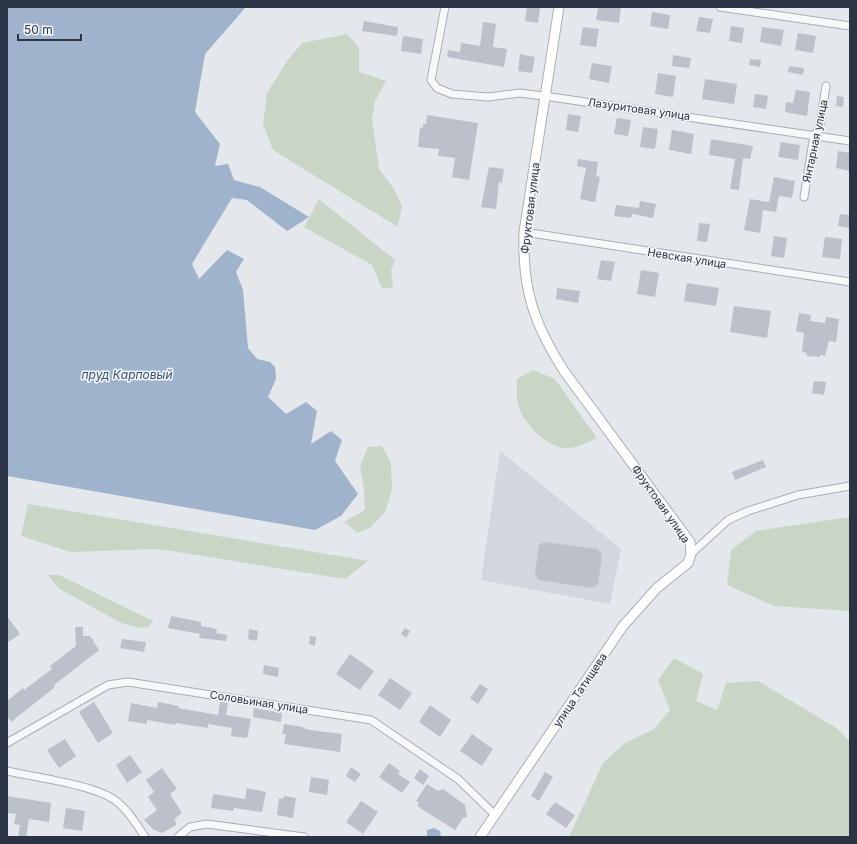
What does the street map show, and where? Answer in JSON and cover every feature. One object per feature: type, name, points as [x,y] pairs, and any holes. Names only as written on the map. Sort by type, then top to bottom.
[{"type":"street","name":"Лазуритовая улица","points":[[445,7],[431,80],[438,88],[452,94],[488,97],[520,93],[850,141]]},
{"type":"street","name":"Фруктовая улица","points":[[559,7],[524,232],[523,262],[529,294],[537,323],[549,347],[564,371],[690,542],[691,554]]},
{"type":"street","points":[[720,7],[850,26]]},
{"type":"street","name":"Янтарная улица","points":[[804,197],[814,135],[819,130],[826,86]]},
{"type":"street","name":"Невская улица","points":[[524,232],[850,282]]},
{"type":"street","points":[[691,554],[728,520],[748,511],[798,495],[850,486]]},
{"type":"street","name":"улица Татищева","points":[[480,837],[623,626],[657,588],[688,563],[691,554]]},
{"type":"street","name":"Соловьиная улица","points":[[8,742],[108,685],[128,682],[371,720],[458,779],[495,815]]},
{"type":"street","points":[[7,771],[91,789],[109,796],[124,809],[145,837]]},
{"type":"street","points":[[178,837],[190,827],[207,824],[304,837]]},
{"type":"shaded area","points":[[500,451],[621,549],[610,604],[481,580]]},
{"type":"green space","points":[[347,34],[359,48],[359,72],[386,81],[375,101],[372,119],[379,169],[394,189],[402,206],[398,227],[273,150],[263,124],[267,93],[287,61],[302,43]]},
{"type":"green space","points":[[319,199],[395,260],[391,271],[393,288],[382,288],[372,265],[304,227]]},
{"type":"green space","points":[[533,370],[555,379],[597,438],[578,446],[569,448],[558,447],[543,438],[530,426],[520,411],[518,404],[517,379]]},
{"type":"green space","points":[[382,446],[391,463],[392,490],[385,512],[371,527],[358,533],[344,522],[365,510],[364,489],[360,466],[368,447]]},
{"type":"green space","points":[[28,504],[368,561],[345,579],[159,549],[70,552],[21,536]]},
{"type":"green space","points":[[850,517],[850,611],[774,606],[727,585],[731,550],[756,531]]},
{"type":"green space","points":[[48,575],[59,575],[153,621],[148,627],[140,628],[121,623],[58,588]]},
{"type":"green space","points":[[674,658],[703,674],[696,701],[717,710],[726,683],[758,681],[838,729],[850,742],[850,837],[569,837],[603,763],[625,743],[654,729],[670,710],[658,680]]},
{"type":"water","name":"пруд Карповый","points":[[7,7],[246,7],[205,54],[195,112],[220,144],[215,166],[228,164],[234,180],[260,187],[309,217],[287,231],[247,200],[232,198],[192,264],[199,279],[227,250],[244,259],[236,272],[243,290],[248,348],[257,359],[270,362],[275,367],[276,379],[268,397],[286,414],[306,402],[317,411],[311,444],[331,431],[342,440],[335,461],[358,494],[341,516],[315,530],[7,476]]},
{"type":"water","points":[[434,828],[440,831],[441,837],[427,837],[427,830]]},
{"type":"building","points":[[527,7],[540,8],[538,23],[525,21]]},
{"type":"building","points":[[598,7],[621,7],[619,23],[596,20]]},
{"type":"building","points":[[652,12],[670,15],[668,29],[650,26]]},
{"type":"building","points":[[699,17],[713,19],[710,33],[696,31]]},
{"type":"building","points":[[364,21],[398,27],[397,36],[362,31]]},
{"type":"building","points":[[483,22],[496,24],[493,47],[507,49],[504,67],[447,57],[448,50],[460,52],[461,43],[480,46]]},
{"type":"building","points":[[731,26],[744,28],[742,43],[729,41]]},
{"type":"building","points":[[583,27],[599,29],[596,47],[580,45]]},
{"type":"building","points":[[762,27],[784,30],[781,46],[760,42]]},
{"type":"building","points":[[798,33],[816,36],[813,53],[795,50]]},
{"type":"building","points":[[403,36],[423,39],[421,54],[401,51]]},
{"type":"building","points":[[520,54],[535,57],[532,73],[518,71]]},
{"type":"building","points":[[673,55],[691,58],[689,68],[672,66]]},
{"type":"building","points":[[750,59],[761,60],[760,67],[749,65]]},
{"type":"building","points":[[592,63],[612,66],[609,83],[589,79]]},
{"type":"building","points":[[789,66],[804,68],[803,75],[788,72]]},
{"type":"building","points":[[658,73],[676,76],[673,97],[655,94]]},
{"type":"building","points":[[705,79],[737,84],[734,104],[702,99]]},
{"type":"building","points":[[796,90],[810,92],[807,116],[785,112],[786,102],[793,103]]},
{"type":"building","points":[[755,94],[768,96],[766,109],[753,107]]},
{"type":"building","points":[[837,96],[844,97],[843,107],[836,106]]},
{"type":"building","points":[[568,114],[581,116],[578,132],[566,130]]},
{"type":"building","points":[[427,115],[478,123],[469,180],[452,177],[455,158],[438,156],[439,149],[418,147],[420,127],[423,128],[423,124],[426,124]]},
{"type":"building","points":[[617,118],[631,120],[628,136],[614,134]]},
{"type":"building","points":[[643,127],[658,129],[655,149],[640,147]]},
{"type":"building","points":[[672,130],[694,134],[691,154],[669,150]]},
{"type":"building","points":[[711,139],[753,146],[750,159],[743,158],[739,190],[730,189],[735,159],[709,155]]},
{"type":"building","points":[[781,142],[800,145],[798,160],[778,157]]},
{"type":"building","points":[[838,151],[850,153],[850,171],[836,168]]},
{"type":"building","points":[[578,159],[598,162],[596,176],[600,177],[595,202],[580,199],[586,168],[577,166]]},
{"type":"building","points":[[489,167],[504,169],[502,183],[499,182],[496,209],[481,207]]},
{"type":"building","points":[[774,177],[795,181],[792,198],[779,196],[776,212],[763,210],[760,233],[744,230],[750,199],[769,202]]},
{"type":"building","points":[[640,201],[656,204],[653,218],[632,214],[631,218],[614,216],[616,205],[639,208]]},
{"type":"building","points":[[840,214],[850,215],[850,228],[838,226]]},
{"type":"building","points":[[699,223],[710,224],[707,242],[697,241]]},
{"type":"building","points":[[774,236],[787,238],[784,258],[771,256]]},
{"type":"building","points":[[825,237],[842,239],[840,259],[822,257]]},
{"type":"building","points":[[601,260],[615,262],[611,281],[597,279]]},
{"type":"building","points":[[641,270],[659,273],[655,297],[637,294]]},
{"type":"building","points":[[687,283],[719,288],[716,306],[684,301]]},
{"type":"building","points":[[557,288],[580,291],[578,303],[556,299]]},
{"type":"building","points":[[734,306],[771,311],[767,338],[730,332]]},
{"type":"building","points":[[799,313],[811,315],[810,321],[825,323],[826,317],[839,319],[836,342],[829,341],[825,356],[807,356],[807,353],[802,352],[804,333],[796,331]]},
{"type":"building","points":[[814,381],[826,382],[824,395],[812,393]]},
{"type":"building","points":[[763,460],[766,467],[735,480],[732,472]]},
{"type":"building","points":[[544,542],[598,549],[602,555],[598,584],[592,588],[539,580],[535,574],[539,545]]},
{"type":"building","points":[[7,616],[20,634],[7,643]]},
{"type":"building","points":[[171,616],[201,622],[201,626],[217,629],[216,633],[227,635],[226,641],[199,638],[200,634],[168,628]]},
{"type":"building","points":[[75,627],[83,627],[83,636],[90,636],[99,650],[54,685],[55,687],[11,722],[7,716],[7,701],[23,688],[24,690],[52,669],[50,666],[76,646]]},
{"type":"building","points":[[405,628],[410,631],[406,638],[401,634]]},
{"type":"building","points":[[249,629],[258,631],[257,641],[248,639]]},
{"type":"building","points":[[310,636],[316,637],[315,646],[309,644]]},
{"type":"building","points":[[122,639],[146,642],[144,652],[120,648]]},
{"type":"building","points":[[350,654],[374,671],[360,690],[336,674]]},
{"type":"building","points":[[264,665],[279,668],[278,677],[263,674]]},
{"type":"building","points":[[390,678],[412,693],[400,710],[378,695]]},
{"type":"building","points":[[480,684],[488,689],[478,704],[470,698]]},
{"type":"building","points":[[94,702],[113,733],[98,743],[79,712]]},
{"type":"building","points":[[158,702],[179,706],[178,708],[218,715],[220,702],[228,703],[226,715],[251,719],[247,738],[231,736],[232,728],[208,724],[208,728],[176,723],[175,725],[147,720],[147,724],[128,721],[131,703],[157,708]]},
{"type":"building","points":[[430,705],[451,720],[440,737],[419,722]]},
{"type":"building","points":[[254,708],[282,713],[281,722],[253,717]]},
{"type":"building","points":[[284,724],[303,727],[310,730],[342,734],[340,752],[284,744],[286,734],[282,734]]},
{"type":"building","points":[[472,734],[493,749],[482,766],[460,751]]},
{"type":"building","points":[[65,739],[76,756],[59,768],[47,750]]},
{"type":"building","points":[[130,755],[142,772],[127,783],[116,765]]},
{"type":"building","points":[[389,763],[400,771],[398,774],[410,782],[402,793],[379,777]]},
{"type":"building","points":[[351,767],[361,774],[355,782],[346,776]]},
{"type":"building","points":[[162,768],[177,789],[170,794],[182,813],[174,819],[176,825],[162,833],[154,830],[144,820],[157,810],[148,797],[154,792],[146,780]]},
{"type":"building","points":[[420,769],[429,776],[423,785],[414,778]]},
{"type":"building","points":[[545,772],[553,777],[539,801],[531,796]]},
{"type":"building","points":[[311,777],[329,780],[327,795],[309,792]]},
{"type":"building","points":[[427,784],[438,791],[443,789],[465,805],[467,817],[463,818],[455,830],[417,806],[419,803],[416,801]]},
{"type":"building","points":[[247,788],[266,792],[262,812],[234,808],[233,811],[211,808],[213,794],[245,799]]},
{"type":"building","points":[[7,796],[51,803],[49,822],[29,819],[26,837],[18,837],[20,825],[14,824],[16,814],[7,813]]},
{"type":"building","points":[[284,796],[296,798],[293,818],[277,815],[279,798],[283,799]]},
{"type":"building","points":[[361,801],[378,812],[363,834],[346,822]]},
{"type":"building","points":[[555,802],[575,815],[566,828],[546,814]]},
{"type":"building","points":[[66,808],[85,811],[82,831],[63,828]]}]
